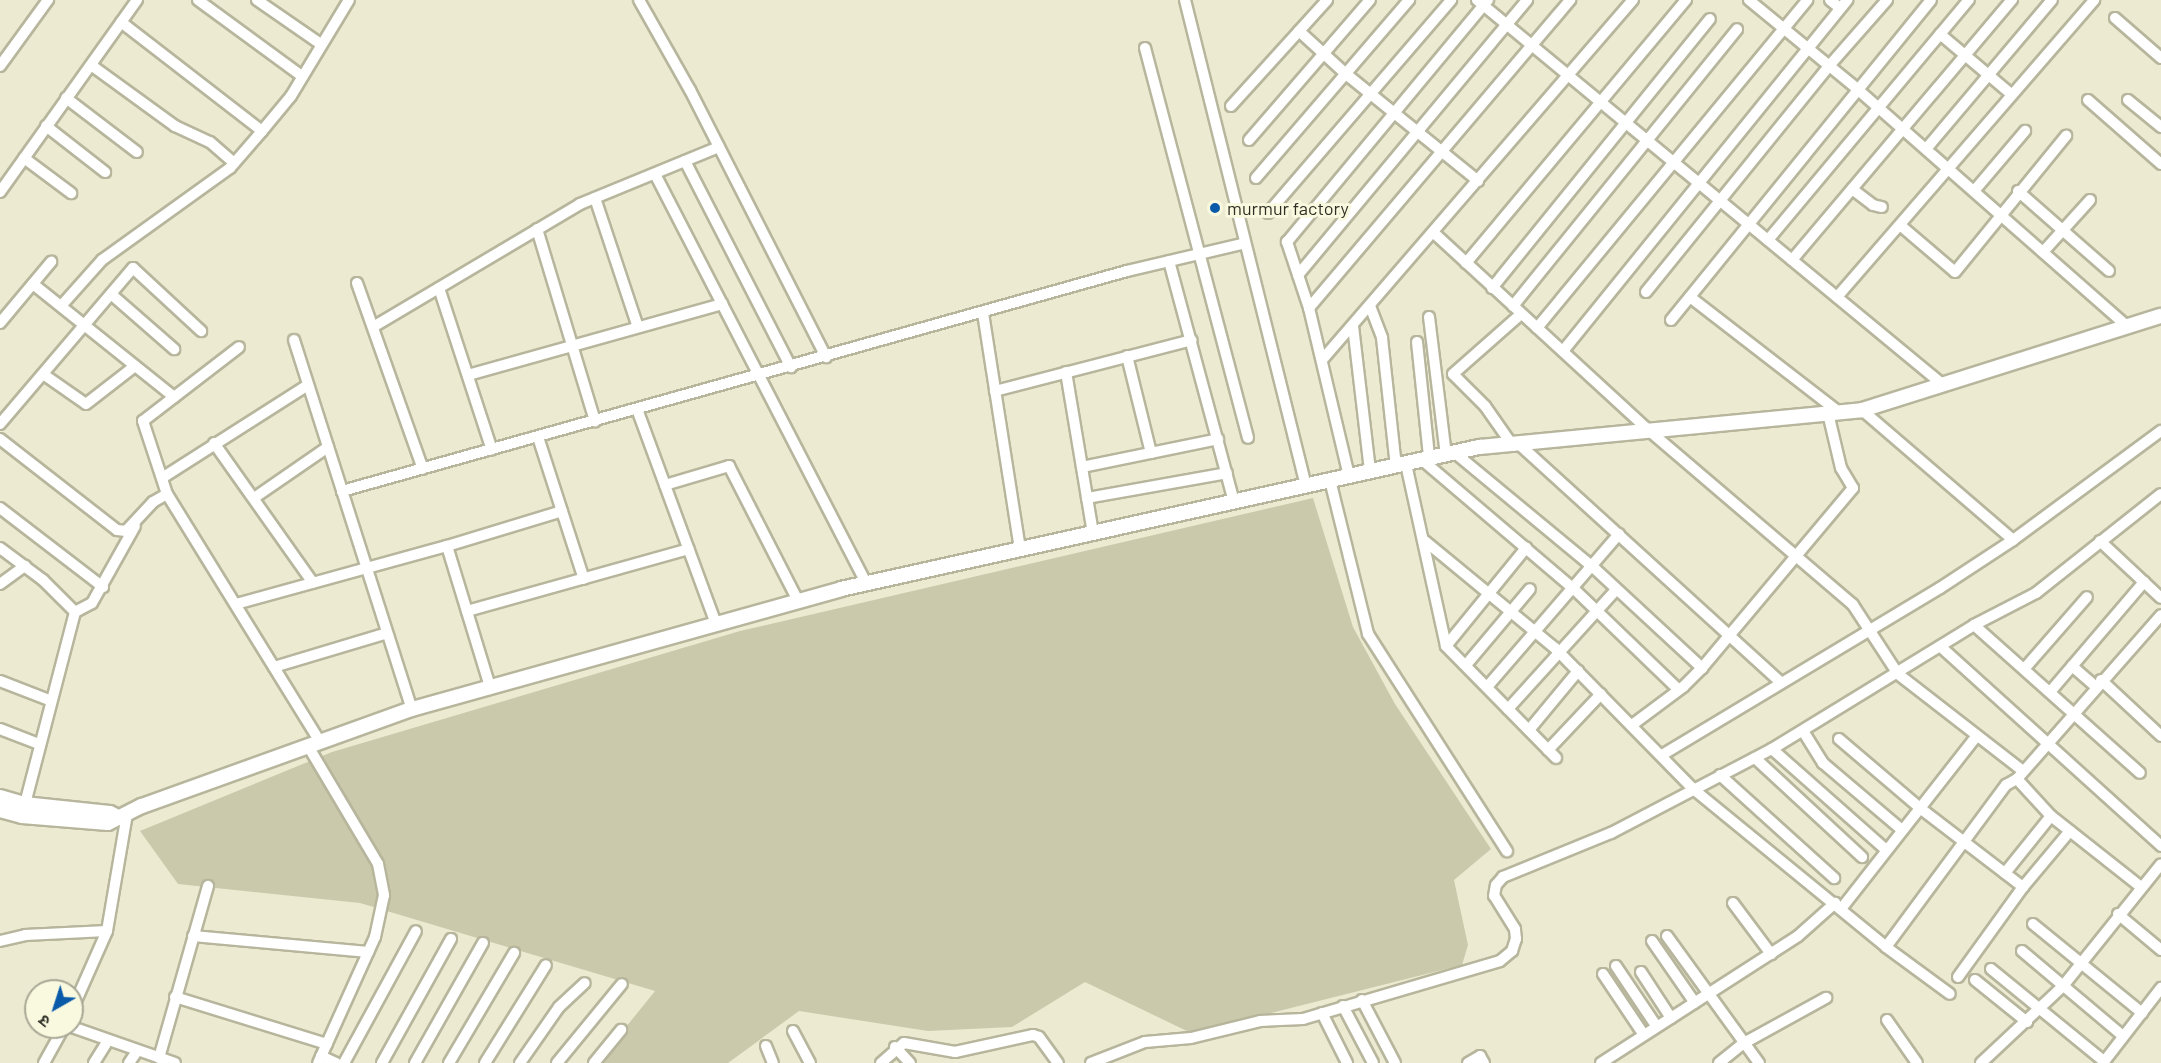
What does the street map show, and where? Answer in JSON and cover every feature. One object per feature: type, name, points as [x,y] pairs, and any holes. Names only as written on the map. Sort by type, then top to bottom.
[{"type":"street","points":[[0,66],[48,0]]},
{"type":"street","points":[[0,192],[137,0]]},
{"type":"street","points":[[198,0],[302,76]]},
{"type":"street","points":[[257,0],[319,43]]},
{"type":"street","points":[[61,306],[102,260],[234,163],[284,107],[319,43],[349,0]]},
{"type":"street","points":[[639,0],[719,147],[826,357]]},
{"type":"street","points":[[1185,0],[1306,486]]},
{"type":"street","points":[[1231,106],[1327,0]]},
{"type":"street","points":[[1249,140],[1370,0]]},
{"type":"street","points":[[1256,178],[1409,0]]},
{"type":"street","points":[[1268,213],[1451,0]]},
{"type":"street","points":[[1298,275],[1527,0]]},
{"type":"street","points":[[1309,308],[1570,0]]},
{"type":"street","points":[[1322,360],[1478,182],[1567,74],[1632,0]]},
{"type":"street","points":[[1466,262],[1602,103],[1686,0]]},
{"type":"street","points":[[1749,0],[1880,108],[2128,327]]},
{"type":"street","points":[[1537,328],[1672,161],[1807,0]]},
{"type":"street","points":[[1563,351],[1805,48],[1843,4],[1830,0]]},
{"type":"street","points":[[1646,292],[1722,202],[1829,66],[1887,0]]},
{"type":"street","points":[[1671,320],[1856,88],[1931,0]]},
{"type":"street","points":[[1768,240],[1969,0]]},
{"type":"street","points":[[1792,260],[1902,128],[1968,55],[2012,0]]},
{"type":"street","points":[[1926,149],[1991,75],[2052,0]]},
{"type":"street","points":[[1837,297],[1950,170],[2011,94],[2094,0]]},
{"type":"street","points":[[1349,476],[1309,308],[1287,242],[1395,113],[1483,2],[1505,24],[1941,382]]},
{"type":"street","points":[[2115,18],[2161,58]]},
{"type":"street","points":[[1492,288],[1710,20]]},
{"type":"street","points":[[121,22],[262,131]]},
{"type":"street","points":[[1737,28],[1517,310],[1453,374],[1485,406],[1517,446],[1619,534],[1780,682]]},
{"type":"street","points":[[1299,31],[1346,74],[1478,182]]},
{"type":"street","points":[[1940,34],[1968,55],[2011,94]]},
{"type":"street","points":[[1145,48],[1248,438]]},
{"type":"street","points":[[91,65],[175,126],[210,142],[234,163]]},
{"type":"street","points":[[66,98],[137,152]]},
{"type":"street","points":[[2088,100],[2161,164]]},
{"type":"street","points":[[2128,100],[2161,128]]},
{"type":"street","points":[[46,126],[105,172]]},
{"type":"street","points":[[1974,191],[2025,131]]},
{"type":"street","points":[[1999,214],[2066,136]]},
{"type":"street","points":[[373,327],[595,198],[719,147]]},
{"type":"street","points":[[24,158],[71,193]]},
{"type":"street","points":[[686,161],[791,367]]},
{"type":"street","points":[[655,174],[866,583]]},
{"type":"street","points":[[1852,189],[1873,205],[1882,207]]},
{"type":"street","points":[[2018,191],[2109,271]]},
{"type":"street","points":[[595,198],[638,327]]},
{"type":"street","points":[[2043,252],[2090,200]]},
{"type":"street","points":[[1900,225],[1955,272],[2002,217],[1999,214]]},
{"type":"street","points":[[537,230],[595,421]]},
{"type":"street","points":[[1434,233],[1649,430],[1853,605],[1867,631],[1898,674],[2020,775],[2051,816],[2141,887]]},
{"type":"street","points":[[342,491],[1169,261],[1245,243]]},
{"type":"street","points":[[1169,261],[1234,502]]},
{"type":"street","points":[[0,323],[51,262]]},
{"type":"street","points":[[0,424],[134,268],[201,331]]},
{"type":"street","points":[[357,283],[423,469]]},
{"type":"street","points":[[33,284],[174,397]]},
{"type":"street","points":[[439,288],[492,450]]},
{"type":"street","points":[[111,294],[174,348]]},
{"type":"street","points":[[1632,725],[1702,668],[1794,554],[1853,488],[1840,468],[1834,412],[1690,297]]},
{"type":"street","points":[[468,375],[722,304]]},
{"type":"street","points":[[1370,306],[1382,338],[1401,465],[1425,541],[1446,646],[1556,758]]},
{"type":"street","points":[[983,313],[1020,549]]},
{"type":"street","points":[[0,810],[23,810],[85,823],[108,823],[121,815],[412,709],[866,583],[1425,458],[1649,430],[1862,410],[1941,382],[2161,316]]},
{"type":"street","points":[[1429,317],[1450,454],[1593,567],[1702,668]]},
{"type":"street","points":[[1353,326],[1370,471]]},
{"type":"street","points":[[294,340],[412,709]]},
{"type":"street","points":[[995,391],[1192,340]]},
{"type":"street","points":[[1417,342],[1425,458],[1574,589],[1678,689]]},
{"type":"street","points":[[239,348],[143,421],[167,494],[274,667],[370,849],[383,880],[380,916],[368,952],[320,1060],[336,1063]]},
{"type":"street","points":[[1128,356],[1151,453]]},
{"type":"street","points":[[43,374],[86,404],[135,366]]},
{"type":"street","points":[[1066,372],[1093,533]]},
{"type":"street","points":[[162,478],[308,385]]},
{"type":"street","points":[[637,409],[716,624]]},
{"type":"street","points":[[1862,410],[2013,540]]},
{"type":"street","points":[[1662,755],[2013,540],[2161,431]]},
{"type":"street","points":[[538,437],[584,579]]},
{"type":"street","points":[[0,440],[117,530],[126,531],[141,515],[167,494]]},
{"type":"street","points":[[1082,467],[1218,440]]},
{"type":"street","points":[[214,443],[314,583]]},
{"type":"street","points":[[254,498],[328,447]]},
{"type":"street","points":[[665,485],[729,466],[798,601]]},
{"type":"street","points":[[1087,498],[1227,473]]},
{"type":"street","points":[[1330,480],[1368,634],[1507,851]]},
{"type":"street","points":[[1091,1063],[1145,1042],[1191,1038],[1260,1021],[1303,1019],[1500,961],[1512,951],[1516,939],[1515,929],[1494,896],[1496,885],[1503,877],[1611,833],[1692,788],[1772,749],[1898,674],[1974,625],[2036,593],[2161,494]]},
{"type":"street","points":[[0,508],[103,587]]},
{"type":"street","points":[[236,604],[447,546],[562,511]]},
{"type":"street","points":[[75,612],[87,608],[103,587],[141,515]]},
{"type":"street","points":[[1487,687],[1593,567],[1619,534]]},
{"type":"street","points":[[1425,541],[1560,653],[1692,788],[1886,947],[1950,994]]},
{"type":"street","points":[[2100,541],[2161,598]]},
{"type":"street","points":[[447,546],[490,687]]},
{"type":"street","points":[[0,548],[72,604],[75,612],[49,699],[23,810]]},
{"type":"street","points":[[1446,646],[1526,548]]},
{"type":"street","points":[[467,611],[689,549]]},
{"type":"street","points":[[0,584],[25,567]]},
{"type":"street","points":[[2050,692],[2144,582]]},
{"type":"street","points":[[1466,665],[1530,589]]},
{"type":"street","points":[[1508,709],[1616,590]]},
{"type":"street","points":[[2025,668],[2087,597]]},
{"type":"street","points":[[1886,947],[2006,785],[2020,775],[2046,742],[2161,615]]},
{"type":"street","points":[[1974,625],[2140,772]]},
{"type":"street","points":[[274,667],[387,633]]},
{"type":"street","points":[[1941,647],[2161,846]]},
{"type":"street","points":[[2072,666],[2098,684],[2161,736]]},
{"type":"street","points":[[1529,730],[1578,671]]},
{"type":"street","points":[[0,681],[49,699]]},
{"type":"street","points":[[1548,750],[1601,694]]},
{"type":"street","points":[[0,729],[39,744]]},
{"type":"street","points":[[1803,730],[1823,763],[1902,830]]},
{"type":"street","points":[[1601,1063],[1771,954],[1838,906],[1976,737]]},
{"type":"street","points":[[1839,740],[1920,808],[2023,887]]},
{"type":"street","points":[[1772,749],[1885,849]]},
{"type":"street","points":[[1755,758],[1862,857]]},
{"type":"street","points":[[1720,775],[1834,878]]},
{"type":"street","points":[[0,797],[23,810]]},
{"type":"street","points":[[84,983],[107,931],[121,815]]},
{"type":"street","points":[[2005,873],[2051,816]]},
{"type":"street","points":[[1958,977],[2023,887],[2070,831]]},
{"type":"street","points":[[1981,1063],[2063,986],[2118,914],[2161,864]]},
{"type":"street","points":[[159,1058],[208,886]]},
{"type":"street","points":[[1733,903],[1771,954]]},
{"type":"street","points":[[2118,914],[2161,950]]},
{"type":"street","points":[[2033,924],[2142,1012]]},
{"type":"street","points":[[0,940],[33,934],[107,931]]},
{"type":"street","points":[[344,1063],[416,931]]},
{"type":"street","points":[[193,936],[368,952]]},
{"type":"street","points":[[1667,936],[1759,1063]]},
{"type":"street","points":[[382,1063],[451,939]]},
{"type":"street","points":[[1652,941],[1695,1004]]},
{"type":"street","points":[[415,1063],[483,943]]},
{"type":"street","points":[[2022,951],[2123,1036]]},
{"type":"street","points":[[449,1063],[514,953]]},
{"type":"street","points":[[485,1063],[546,965]]},
{"type":"street","points":[[1616,966],[1657,1027]]},
{"type":"street","points":[[1991,969],[2104,1062],[2161,988]]},
{"type":"street","points":[[1641,972],[1671,1018]]},
{"type":"street","points":[[1603,974],[1644,1035]]},
{"type":"street","points":[[1975,980],[2027,1022]]},
{"type":"street","points":[[520,1063],[559,1007],[585,983]]},
{"type":"street","points":[[557,1063],[622,984]]},
{"type":"street","points":[[176,997],[327,1044]]},
{"type":"street","points":[[1719,1063],[1744,1043],[1826,998]]},
{"type":"street","points":[[1362,1000],[1395,1063]]},
{"type":"street","points":[[1342,1006],[1373,1063]]},
{"type":"street","points":[[1322,1013],[1347,1063]]},
{"type":"street","points":[[1887,1020],[1917,1063]]},
{"type":"street","points":[[594,1063],[621,1030]]},
{"type":"street","points":[[793,1031],[810,1063]]},
{"type":"street","points":[[84,1032],[172,1063]]},
{"type":"street","points":[[881,1063],[895,1047],[904,1043],[960,1052],[972,1046],[992,1046],[1033,1035],[1039,1036],[1058,1063]]},
{"type":"street","points":[[44,1063],[57,1039]]},
{"type":"street","points":[[94,1063],[108,1041]]},
{"type":"street","points":[[766,1046],[773,1063]]},
{"type":"street","points":[[895,1047],[910,1063]]},
{"type":"street","points":[[129,1063],[137,1051]]},
{"type":"street","points":[[1468,1063],[1480,1056],[1485,1063]]},
{"type":"green space","points":[[1313,498],[1353,627],[1395,704],[1491,849],[1454,880],[1468,945],[1462,965],[1191,1033],[1085,982],[1012,1027],[928,1031],[799,1011],[728,1063],[597,1063],[655,991],[360,903],[178,884],[140,831],[332,752],[740,631]]},
{"type":"place","name":"murmur factory","points":[[1215,208]]}]
